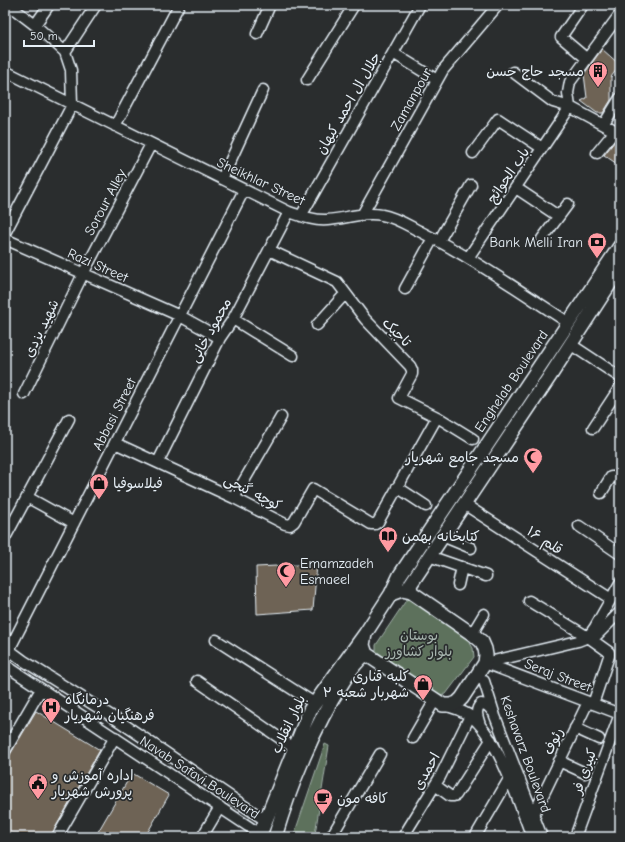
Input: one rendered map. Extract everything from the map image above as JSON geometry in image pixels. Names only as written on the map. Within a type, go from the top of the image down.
[{"type":"main road","name":"Enghelab Boulevard","points":[[365,634],[391,594],[400,575],[620,246]]},
{"type":"main road","name":"Enghelab Boulevard","points":[[411,592],[410,585],[619,270]]},
{"type":"main road","points":[[501,424],[513,431]]},
{"type":"main road","points":[[365,634],[363,646],[366,654],[439,702],[452,705],[457,703],[483,672],[486,655],[482,642],[411,592],[402,590],[391,594]]},
{"type":"main road","name":"بلوار انقلاب","points":[[259,835],[314,703],[365,634]]},
{"type":"main road","name":"بلوار انقلاب","points":[[278,835],[298,773],[320,720],[349,672],[360,658],[366,654]]},
{"type":"street","points":[[5,232],[72,104],[71,70],[65,52],[35,25],[9,5]]},
{"type":"street","points":[[35,25],[49,5]]},
{"type":"street","points":[[65,52],[96,5]]},
{"type":"street","points":[[115,126],[178,5]]},
{"type":"street","points":[[257,34],[270,5]]},
{"type":"street","points":[[307,80],[354,5]]},
{"type":"street","name":"جلال ال احمد کیهان","points":[[301,216],[420,5]]},
{"type":"street","name":"Zamanpour","points":[[362,215],[443,70],[498,5]]},
{"type":"street","points":[[583,5],[561,37],[588,59]]},
{"type":"street","points":[[570,107],[568,93],[570,82],[620,14]]},
{"type":"street","points":[[393,53],[437,80]]},
{"type":"street","name":"Sheikhlar Street","points":[[5,72],[289,212],[314,220],[326,220],[362,215],[382,215],[399,221],[436,239],[468,258],[569,323]]},
{"type":"street","points":[[513,72],[553,102],[570,107],[617,132],[597,152]]},
{"type":"street","points":[[222,179],[263,90]]},
{"type":"street","points":[[604,124],[620,98]]},
{"type":"street","name":"باب الحوائج","points":[[468,258],[570,107]]},
{"type":"street","points":[[473,153],[498,119],[542,148]]},
{"type":"street","name":"Sorour Alley","points":[[83,274],[151,144]]},
{"type":"street","points":[[405,289],[471,185]]},
{"type":"street","points":[[516,188],[558,216]]},
{"type":"street","name":"Abbasi Street","points":[[7,649],[74,523],[244,190]]},
{"type":"street","points":[[542,239],[568,204]]},
{"type":"street","name":"محمود خانی","points":[[158,462],[220,338],[233,319],[289,212]]},
{"type":"street","name":"Razi Street","points":[[5,240],[180,316],[220,338]]},
{"type":"street","name":"تاجیک","points":[[269,250],[336,282],[364,319],[410,366],[412,374],[399,398],[437,417],[473,439]]},
{"type":"street","name":"شهید یزدی","points":[[24,394],[83,274]]},
{"type":"street","points":[[317,325],[345,294]]},
{"type":"street","points":[[233,319],[294,356]]},
{"type":"street","points":[[570,344],[620,377]]},
{"type":"street","points":[[593,428],[620,387]]},
{"type":"street","points":[[234,498],[281,417]]},
{"type":"street","name":"کوچه گنجی","points":[[115,443],[234,498],[285,524],[294,522],[313,488],[371,524],[374,524],[378,522],[437,417]]},
{"type":"street","points":[[5,538],[69,419]]},
{"type":"street","points":[[600,493],[611,477],[616,477],[620,480]]},
{"type":"street","points":[[397,487],[426,506]]},
{"type":"street","points":[[27,497],[74,523]]},
{"type":"street","name":"قلم ۱۶","points":[[464,504],[611,599]]},
{"type":"street","points":[[579,526],[620,554]]},
{"type":"street","points":[[442,536],[471,548]]},
{"type":"street","points":[[429,556],[486,576]]},
{"type":"street","points":[[458,585],[462,567]]},
{"type":"street","points":[[588,637],[620,583]]},
{"type":"street","name":"رئوف","points":[[529,601],[606,648],[610,656],[590,703],[575,728],[534,814]]},
{"type":"street","points":[[483,672],[597,635],[620,612]]},
{"type":"street","points":[[472,634],[484,614]]},
{"type":"street","points":[[216,640],[314,703]]},
{"type":"street","name":"Navab Safavi Boulevard","points":[[7,649],[104,711],[265,820]]},
{"type":"street","name":"Navab Safavi Boulevard","points":[[5,665],[202,796],[220,806],[259,835]]},
{"type":"street","name":"Seraj Street","points":[[483,672],[590,703],[620,714]]},
{"type":"street","name":"Keshavarz Boulevard","points":[[483,672],[495,716],[542,837]]},
{"type":"street","points":[[197,681],[294,748]]},
{"type":"street","points":[[5,752],[41,689]]},
{"type":"street","points":[[413,738],[439,702]]},
{"type":"street","name":"Keshavarz Boulevard","points":[[439,702],[470,716],[480,725],[491,740],[499,755],[532,837]]},
{"type":"street","points":[[480,725],[477,711],[481,704],[488,706],[495,716]]},
{"type":"street","name":"کبیری فر","points":[[575,837],[620,714]]},
{"type":"street","name":"احمدی","points":[[403,837],[435,785],[470,716]]},
{"type":"street","points":[[575,728],[599,739]]},
{"type":"street","points":[[57,837],[115,737]]},
{"type":"street","points":[[435,785],[450,796],[456,795],[491,740]]},
{"type":"street","points":[[332,837],[380,754]]},
{"type":"street","points":[[559,761],[585,773]]},
{"type":"street","points":[[475,837],[509,779]]},
{"type":"street","points":[[202,796],[209,789],[211,783]]},
{"type":"street","points":[[202,837],[220,806]]},
{"type":"green space","name":"بوستان بلوار کشاورز","points":[[409,596],[468,640],[473,648],[474,657],[446,694],[437,695],[376,651],[376,645]]},
{"type":"green space","points":[[325,744],[329,746],[315,834],[295,832]]},
{"type":"building","name":"مسجد حاج حسن","points":[[602,49],[620,65],[611,77],[611,100],[603,113],[597,113],[581,101],[587,98],[584,74]]},
{"type":"building","points":[[615,141],[618,143],[620,148],[620,166],[604,155]]},
{"type":"building","name":"Emamzadeh Esmaeel","points":[[317,564],[313,610],[257,614],[256,567]]},
{"type":"building","name":"اداره آموزش و پرورش شهریار","points":[[36,711],[100,750],[50,837],[5,837],[5,763]]},
{"type":"building","points":[[132,773],[169,795],[145,837],[95,837]]},
{"type":"place","name":"مسجد حاج حسن","points":[[598,88]]},
{"type":"place","name":"Bank Melli Iran","points":[[597,259]]},
{"type":"place","name":"مسجد جامع شهریار","points":[[533,474]]},
{"type":"place","name":"فیلاسوفیا","points":[[99,500]]},
{"type":"place","name":"کتابخانه بهمن","points":[[388,553]]},
{"type":"place","name":"Emamzadeh Esmaeel","points":[[286,588]]},
{"type":"place","name":"کلبه قناری شهربار شعبه ۲","points":[[423,701]]},
{"type":"place","name":"درمانگاه فرهنگیان شهریار","points":[[51,724]]},
{"type":"place","name":"اداره آموزش و پرورش شهریار","points":[[38,800]]},
{"type":"place","name":"کافه مون","points":[[323,815]]}]
